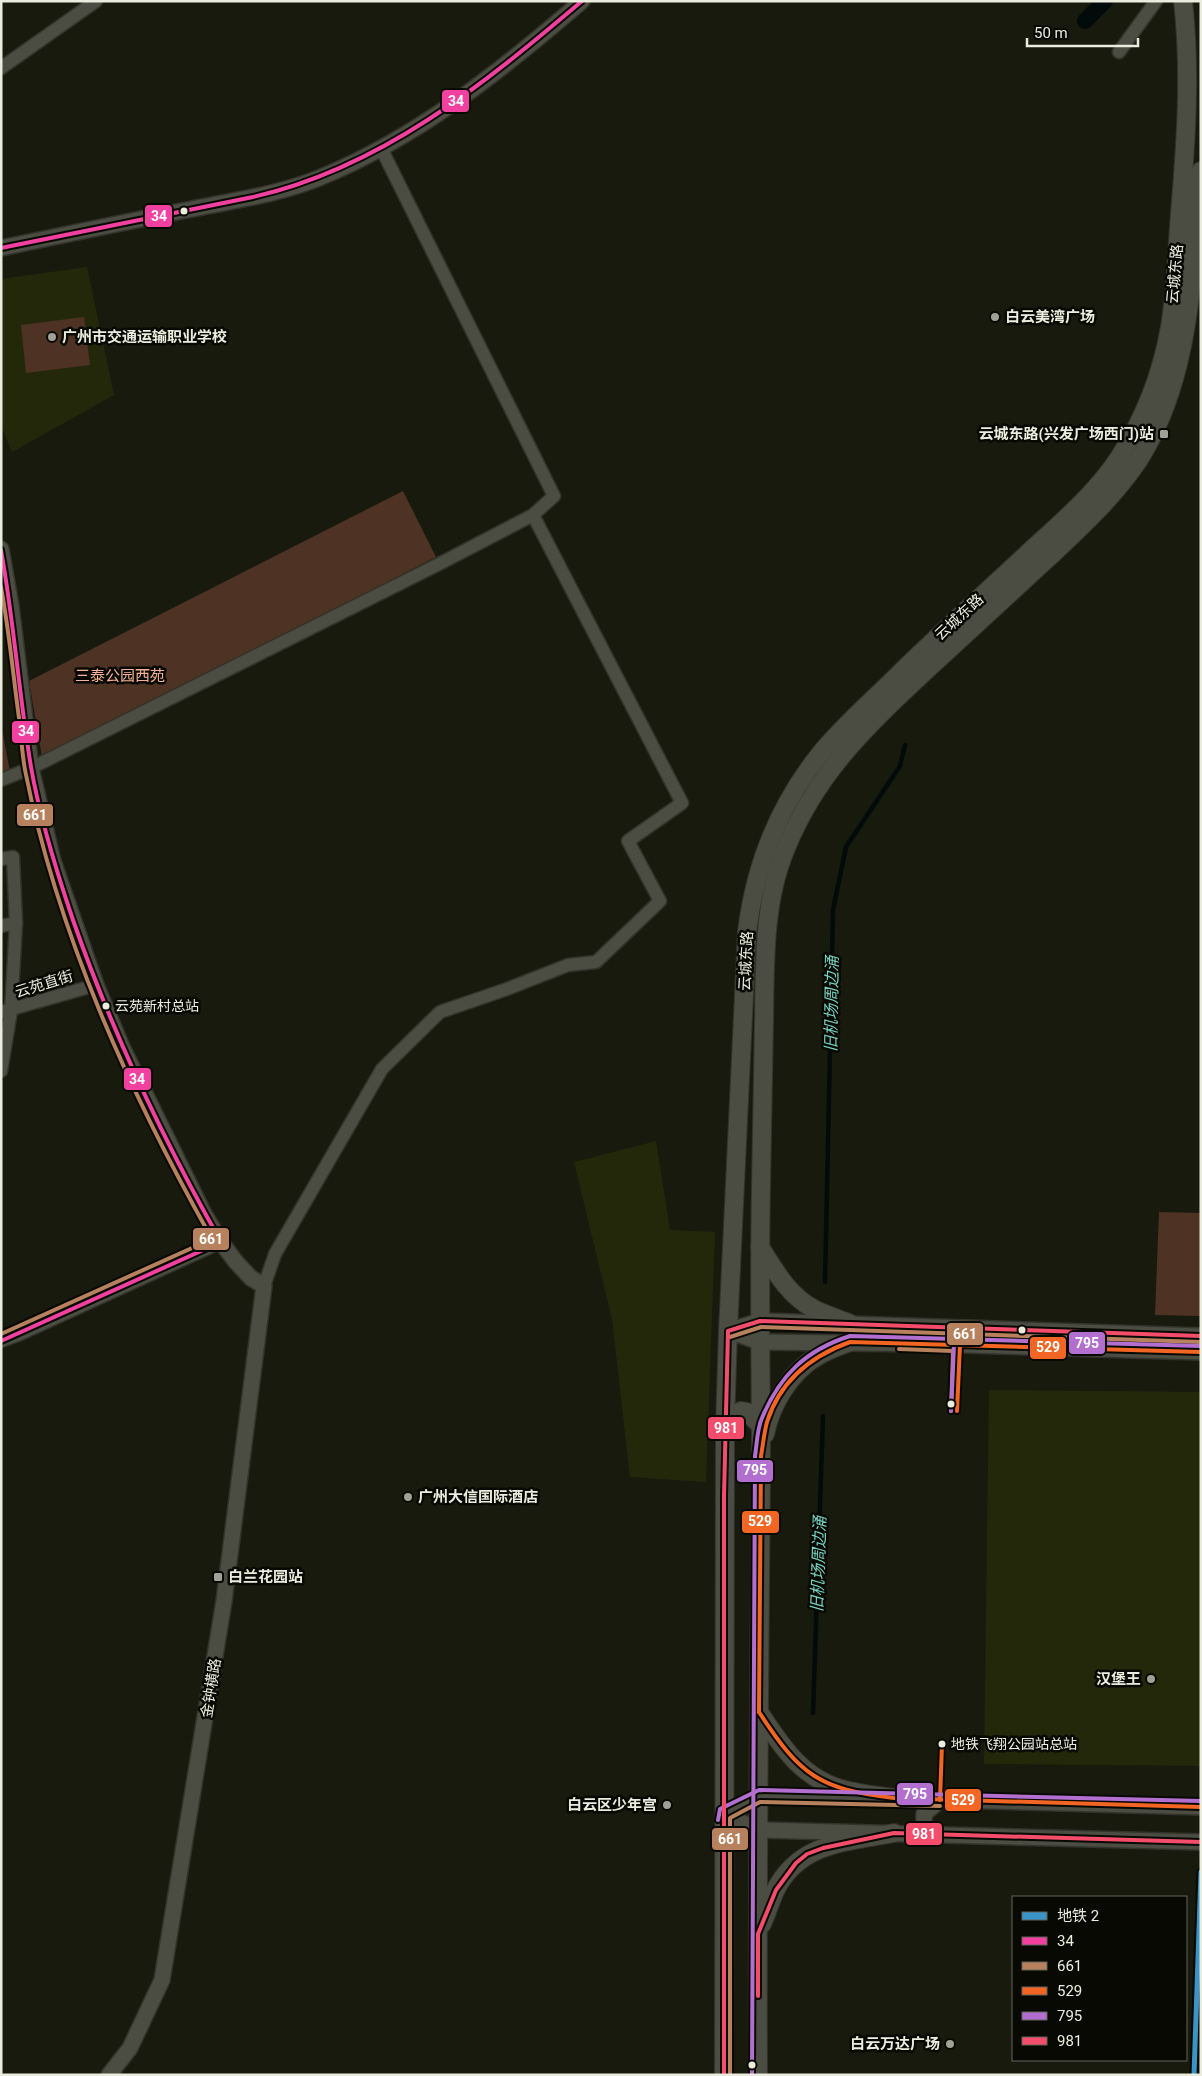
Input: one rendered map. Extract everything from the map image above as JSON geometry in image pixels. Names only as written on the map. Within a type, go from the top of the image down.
[{"type":"main road","name":"云城东路","points":[[724,2075],[725,1426],[747,932],[751,900],[758,870],[768,842],[794,792],[820,754],[907,666],[1056,528],[1096,487],[1118,459],[1136,428],[1161,364],[1170,327],[1175,284],[1188,128],[1187,56],[1183,1]]},
{"type":"main road","name":"云城东路","points":[[758,2075],[761,1456],[760,1248],[765,981],[768,918],[774,888],[783,853],[799,819],[839,756],[907,688],[1074,532],[1112,493],[1138,460],[1163,407],[1175,376],[1182,346],[1190,289],[1197,194],[1201,171]]},
{"type":"main road","points":[[760,1248],[786,1286],[799,1299],[814,1309],[851,1324]]},
{"type":"main road","points":[[761,1456],[767,1421],[794,1376],[817,1356],[850,1342]]},
{"type":"main road","points":[[725,1426],[731,1417],[741,1411],[747,1412],[760,1424]]},
{"type":"main road","points":[[759,1712],[781,1746],[795,1763],[812,1775],[844,1790],[894,1798]]},
{"type":"main road","points":[[758,1934],[776,1890],[790,1870],[806,1854],[846,1842],[894,1833]]},
{"type":"street","points":[[1,248],[249,198],[317,179],[382,148],[431,118],[470,90],[582,1]]},
{"type":"street","points":[[1119,52],[1156,1]]},
{"type":"street","points":[[1,68],[91,3]]},
{"type":"street","points":[[1,780],[31,768],[430,569],[533,515],[554,496],[382,148]]},
{"type":"street","points":[[1,549],[11,606],[31,768],[53,861],[96,985],[122,1047],[186,1180],[221,1242],[245,1273],[264,1286],[275,1254],[382,1070],[440,1012],[507,989],[568,965],[596,962],[660,901],[628,841],[682,803],[533,515]]},
{"type":"street","points":[[1,1071],[16,923],[7,858]]},
{"type":"street","points":[[1,926],[16,923]]},
{"type":"street","name":"云苑直街","points":[[6,1012],[96,985]]},
{"type":"street","points":[[1,1341],[221,1242]]},
{"type":"street","name":"金钟横路","points":[[109,2075],[130,2048],[162,1980],[224,1601],[264,1286]]},
{"type":"street","points":[[728,1331],[760,1321],[1201,1336]]},
{"type":"street","points":[[728,1331],[760,1342],[850,1342],[1201,1352]]},
{"type":"street","points":[[724,1814],[759,1796],[1201,1807]]},
{"type":"street","points":[[937,1835],[924,1825],[924,1814],[940,1800]]},
{"type":"street","points":[[724,1814],[759,1830],[1201,1842]]},
{"type":"shaded area","name":"广州市交通运输职业学校","points":[[87,267],[114,395],[12,452],[1,426],[1,279]]},
{"type":"shaded area","points":[[656,1141],[670,1230],[715,1232],[706,1482],[630,1477],[612,1319],[574,1162]]},
{"type":"shaded area","points":[[989,1390],[1201,1392],[1201,1766],[984,1764]]},
{"type":"green space","points":[[84,317],[90,365],[26,373],[21,325]]},
{"type":"green space","name":"三泰公园西苑","points":[[403,491],[436,557],[42,757],[29,681]]},
{"type":"green space","points":[[1,724],[10,772],[1,776]]},
{"type":"green space","points":[[1159,1212],[1201,1213],[1201,1316],[1155,1315]]},
{"type":"waterway","points":[[1085,21],[1105,1]]},
{"type":"waterway","name":"旧机场周边涌","points":[[825,1282],[833,910],[846,847],[900,766],[905,745]]},
{"type":"waterway","name":"旧机场周边涌","points":[[813,1713],[823,1416]]},
{"type":"metro line","name":"2","points":[[1194,2075],[1201,1872]]},
{"type":"transit line","name":"34","points":[[1,248],[253,197],[300,184],[345,166],[388,144],[469,92],[582,1]]},
{"type":"transit line","name":"34","points":[[1,550],[31,767],[44,825],[73,920],[104,1003],[140,1084],[179,1164],[221,1242]]},
{"type":"transit line","name":"661","points":[[1,587],[9,636],[25,770],[39,832],[57,893],[77,953],[125,1070],[212,1239],[1,1334]]},
{"type":"transit line","name":"34","points":[[1,1341],[221,1242]]},
{"type":"transit line","name":"981","points":[[724,2075],[724,1496],[728,1331],[760,1321],[1201,1336]]},
{"type":"transit line","name":"661","points":[[730,1337],[761,1327],[1201,1342]]},
{"type":"transit line","name":"795","points":[[752,2075],[755,1456],[760,1422],[777,1389],[796,1366],[808,1357],[820,1349],[850,1336],[1201,1346]]},
{"type":"transit line","name":"529","points":[[759,1712],[761,1456],[766,1426],[773,1407],[789,1382],[810,1363],[822,1355],[850,1342],[1201,1352]]},
{"type":"transit line","name":"795","points":[[951,1411],[954,1345]]},
{"type":"transit line","name":"529","points":[[957,1411],[960,1345]]},
{"type":"transit line","name":"661","points":[[899,1349],[953,1351],[951,1411]]},
{"type":"transit line","name":"529","points":[[759,1712],[773,1733],[800,1765],[813,1775],[847,1790],[894,1798],[1201,1807]]},
{"type":"transit line","name":"529","points":[[940,1800],[942,1744]]},
{"type":"transit line","name":"795","points":[[718,1820],[720,1809],[759,1790],[1201,1801]]},
{"type":"transit line","name":"661","points":[[730,2075],[730,1818],[760,1802],[940,1806]]},
{"type":"transit line","name":"981","points":[[758,1996],[758,1934],[776,1890],[796,1863],[807,1854],[823,1848],[894,1833],[1201,1842]]},
{"type":"place","name":"白云美湾广场","points":[[995,317]]},
{"type":"place","name":"广州市交通运输职业学校","points":[[52,337]]},
{"type":"place","name":"云城东路(兴发广场西门)站","points":[[1164,434]]},
{"type":"place","name":"云苑新村总站","points":[[106,1006]]},
{"type":"place","name":"广州大信国际酒店","points":[[408,1497]]},
{"type":"place","name":"白兰花园站","points":[[218,1577]]},
{"type":"place","name":"汉堡王","points":[[1151,1679]]},
{"type":"place","name":"地铁飞翔公园站总站","points":[[942,1744]]},
{"type":"place","name":"白云区少年宫","points":[[667,1805]]},
{"type":"place","name":"白云万达广场","points":[[950,2044]]}]
